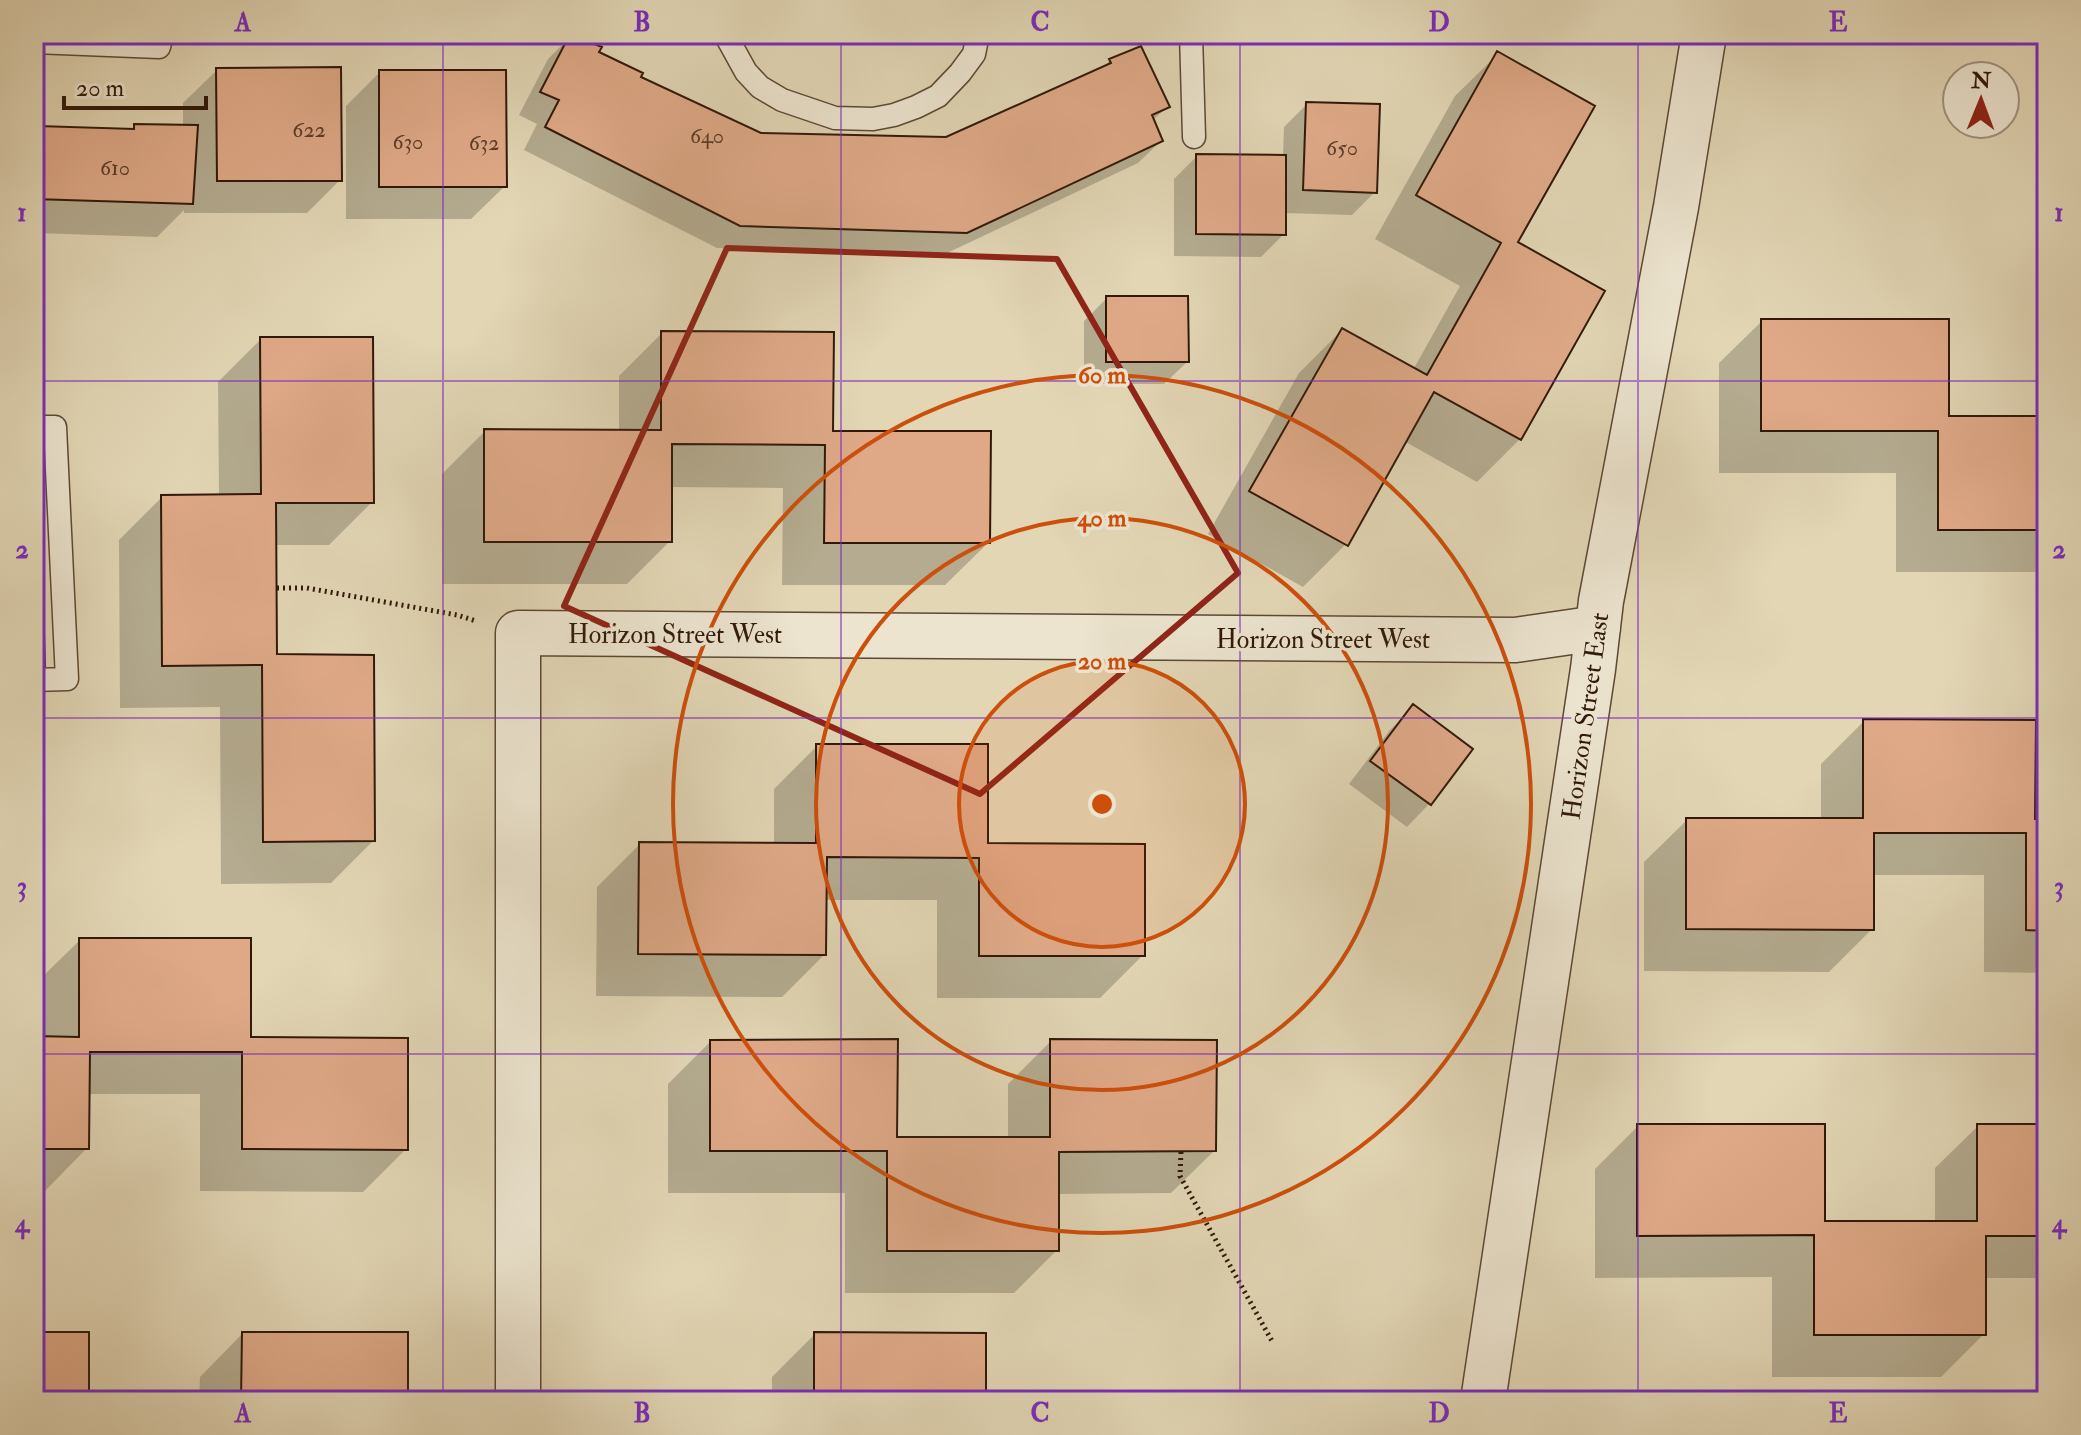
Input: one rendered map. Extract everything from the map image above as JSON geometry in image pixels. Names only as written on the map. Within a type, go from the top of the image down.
[{"type":"street","name":"Horizon Street East","points":[[1483,1401],[1601,601],[1676,207],[1704,34]]},
{"type":"street","name":"Horizon Street West","points":[[518,1401],[518,633],[1515,640],[1598,628]]},
{"type":"lane","points":[[34,42],[159,47],[162,34]]},
{"type":"lane","points":[[725,34],[746,72],[760,87],[782,100],[835,118],[873,119],[894,115],[938,96],[974,54],[978,34]]},
{"type":"lane","points":[[1191,34],[1194,137]]},
{"type":"lane","points":[[34,427],[55,427],[67,679],[34,680]]},
{"type":"path","points":[[277,588],[307,588],[457,615]]},
{"type":"path","points":[[1181,1152],[1180,1176],[1272,1341]]},
{"type":"highlighted area","points":[[727,248],[1057,259],[1238,573],[980,794],[564,606]]},
{"type":"building","points":[[570,34],[602,47],[599,52],[643,73],[641,77],[761,133],[946,137],[1111,63],[1109,59],[1141,46],[1170,107],[1152,115],[1163,141],[967,233],[740,226],[545,127],[559,100],[540,92]]},
{"type":"building","points":[[1497,51],[1595,106],[1518,242],[1605,291],[1521,440],[1434,392],[1348,546],[1249,491],[1342,328],[1427,375],[1501,243],[1416,195]]},
{"type":"building","points":[[341,67],[342,181],[217,181],[216,68]]},
{"type":"building","points":[[379,70],[506,70],[507,187],[379,187]]},
{"type":"building","points":[[1306,102],[1380,104],[1377,193],[1303,190]]},
{"type":"building","points":[[134,124],[198,125],[193,204],[34,199],[34,136],[38,136],[38,126],[134,129]]},
{"type":"building","points":[[1196,154],[1286,155],[1286,235],[1196,234]]},
{"type":"building","points":[[1106,296],[1188,296],[1189,362],[1106,362]]},
{"type":"building","points":[[1761,319],[1949,319],[1949,416],[2047,416],[2047,530],[1938,530],[1938,431],[1761,431]]},
{"type":"building","points":[[661,331],[834,332],[833,431],[991,431],[990,543],[824,543],[825,445],[672,444],[672,542],[484,542],[484,429],[661,430]]},
{"type":"building","points":[[260,337],[373,337],[374,503],[276,503],[277,654],[374,655],[375,841],[263,842],[262,665],[162,666],[161,495],[261,494]]},
{"type":"building","points":[[34,431],[38,431],[45,666],[34,667]]},
{"type":"building","points":[[1413,704],[1473,749],[1431,805],[1370,761]]},
{"type":"building","points":[[1863,719],[2036,720],[2035,819],[2047,819],[2047,931],[2026,930],[2026,833],[1874,833],[1874,930],[1686,929],[1686,818],[1863,818]]},
{"type":"building","points":[[816,744],[988,744],[988,843],[1145,844],[1145,956],[979,956],[979,858],[827,857],[826,955],[638,954],[639,842],[816,843]]},
{"type":"building","points":[[79,938],[251,938],[251,1037],[408,1038],[408,1150],[242,1149],[242,1052],[90,1052],[89,1149],[34,1149],[34,1036],[79,1037]]},
{"type":"building","points":[[898,1039],[897,1137],[1050,1137],[1050,1039],[1217,1040],[1216,1151],[1059,1152],[1059,1251],[887,1251],[887,1151],[710,1151],[710,1040]]},
{"type":"building","points":[[1637,1124],[1825,1124],[1825,1221],[1977,1221],[1977,1124],[2047,1124],[2047,1236],[1986,1236],[1986,1335],[1814,1335],[1814,1235],[1637,1236]]},
{"type":"building","points":[[34,1332],[89,1332],[89,1401],[34,1401]]},
{"type":"building","points":[[242,1332],[408,1332],[408,1401],[241,1401]]},
{"type":"building","points":[[814,1332],[986,1333],[986,1401],[814,1401]]}]
